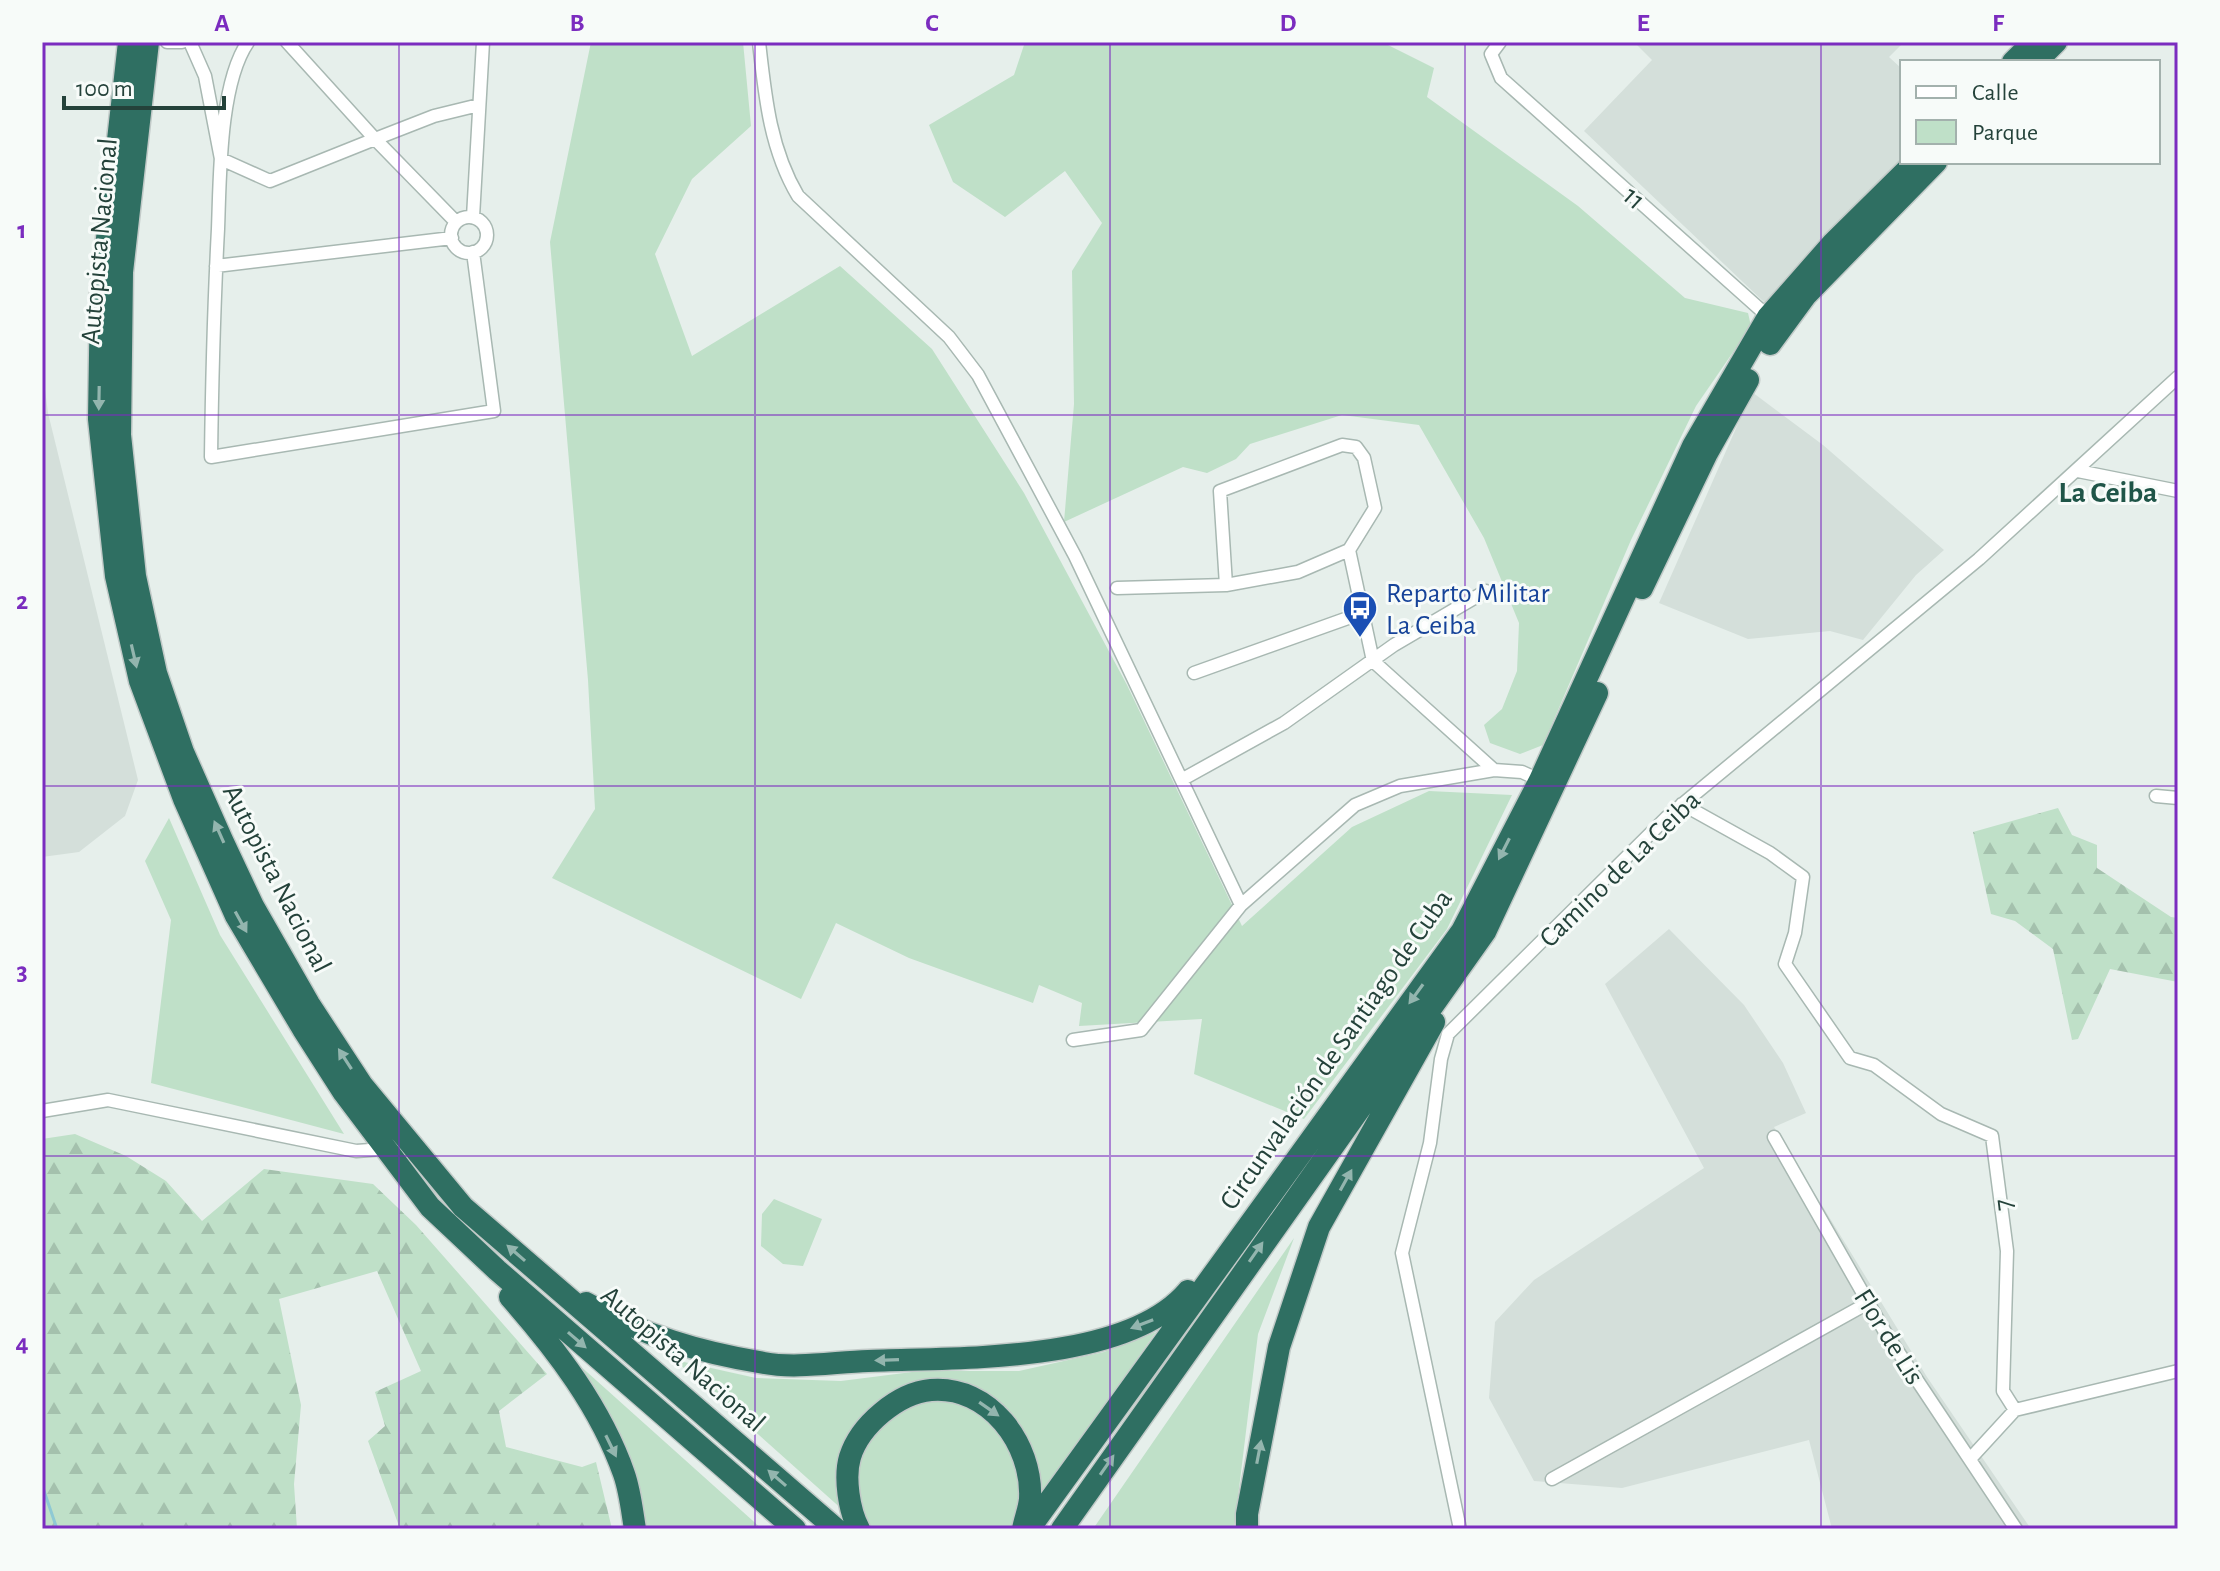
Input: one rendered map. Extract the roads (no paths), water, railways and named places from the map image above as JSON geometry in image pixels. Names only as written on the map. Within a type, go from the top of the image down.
[{"type":"highway","name":"Autopista Nacional","points":[[129,42],[101,292],[99,419],[116,576],[140,681],[184,799],[236,916],[303,1029],[385,1149],[430,1207],[497,1270],[795,1529]]},
{"type":"highway","name":"Autopista Nacional","points":[[148,42],[122,272],[120,435],[135,576],[156,673],[183,752],[222,840],[253,906],[309,1004],[362,1085],[463,1207],[836,1529]]},
{"type":"highway","points":[[2015,60],[2033,42]]},
{"type":"highway","points":[[2038,60],[2056,42]]},
{"type":"highway","points":[[1774,322],[1833,243],[1913,164]]},
{"type":"highway","points":[[1774,322],[1934,164]]},
{"type":"highway","name":"Circunvalación de Santiago de Cuba","points":[[1062,1529],[1485,932],[1693,446],[1774,322]]},
{"type":"highway","name":"Circunvalación de Santiago de Cuba","points":[[1026,1529],[1462,931],[1548,783]]},
{"type":"highway","points":[[1247,1529],[1247,1514],[1279,1347],[1319,1227],[1485,932]]},
{"type":"highway","points":[[551,1283],[665,1342],[768,1364],[1005,1356],[1088,1344],[1154,1320],[1178,1303],[1274,1190]]},
{"type":"highway","points":[[430,1207],[548,1340],[587,1397],[624,1475],[635,1529]]},
{"type":"highway","points":[[859,1529],[849,1489],[850,1458],[862,1436],[885,1410],[910,1395],[932,1390],[959,1392],[982,1403],[1001,1417],[1015,1437],[1028,1477],[1030,1499],[1026,1529]]},
{"type":"street","points":[[167,42],[182,42]]},
{"type":"street","points":[[190,42],[205,76],[221,159]]},
{"type":"street","points":[[248,42],[227,108],[221,159],[212,320],[211,457],[494,411],[473,252]]},
{"type":"street","points":[[287,42],[456,222]]},
{"type":"street","points":[[473,217],[483,42]]},
{"type":"street","points":[[759,42],[770,123],[784,172],[798,196],[949,337],[978,375],[1075,556],[1241,905]]},
{"type":"street","name":"11","points":[[1500,42],[1491,54],[1501,78],[1774,322]]},
{"type":"street","points":[[221,159],[270,181],[434,116],[479,105]]},
{"type":"street","points":[[452,238],[462,251],[473,252],[483,246],[487,234],[483,223],[473,217],[456,222]]},
{"type":"street","points":[[452,238],[456,222]]},
{"type":"street","points":[[216,266],[452,238]]},
{"type":"street","name":"Camino de La Ceiba","points":[[1460,1529],[1402,1253],[1430,1143],[1441,1059],[1448,1034],[1682,804],[1979,559],[2178,377]]},
{"type":"street","points":[[1117,588],[1226,585],[1298,572],[1349,550],[1375,508],[1364,458],[1356,447],[1342,445],[1220,491],[1226,585]]},
{"type":"street","points":[[2078,471],[2178,491]]},
{"type":"street","points":[[1349,550],[1373,661],[1494,770]]},
{"type":"street","points":[[1183,779],[1284,723],[1373,661],[1486,591]]},
{"type":"street","points":[[1194,673],[1362,613]]},
{"type":"street","points":[[1073,1040],[1141,1030],[1241,905],[1355,805],[1400,786],[1494,770],[1522,772],[1548,783]]},
{"type":"street","points":[[2156,796],[2178,798]]},
{"type":"street","name":"7","points":[[1682,804],[1770,853],[1803,877],[1805,883],[1786,969],[1850,1058],[1874,1065],[1941,1114],[1992,1136],[2007,1251],[2003,1391],[2015,1410]]},
{"type":"street","points":[[1433,1024],[1441,1059]]},
{"type":"street","points":[[42,1111],[108,1100],[356,1151],[385,1149]]},
{"type":"street","name":"Flor de Lis","points":[[1774,1137],[1868,1303],[2016,1529]]},
{"type":"street","points":[[1552,1479],[1868,1303]]},
{"type":"street","points":[[1970,1459],[2015,1410],[2178,1371]]},
{"type":"waterway","points":[[42,1485],[57,1529]]},
{"type":"place","name":"Reparto Militar La Ceiba","points":[[1360,639]]},
{"type":"district","name":"La Ceiba","points":[[2108,492]]}]
